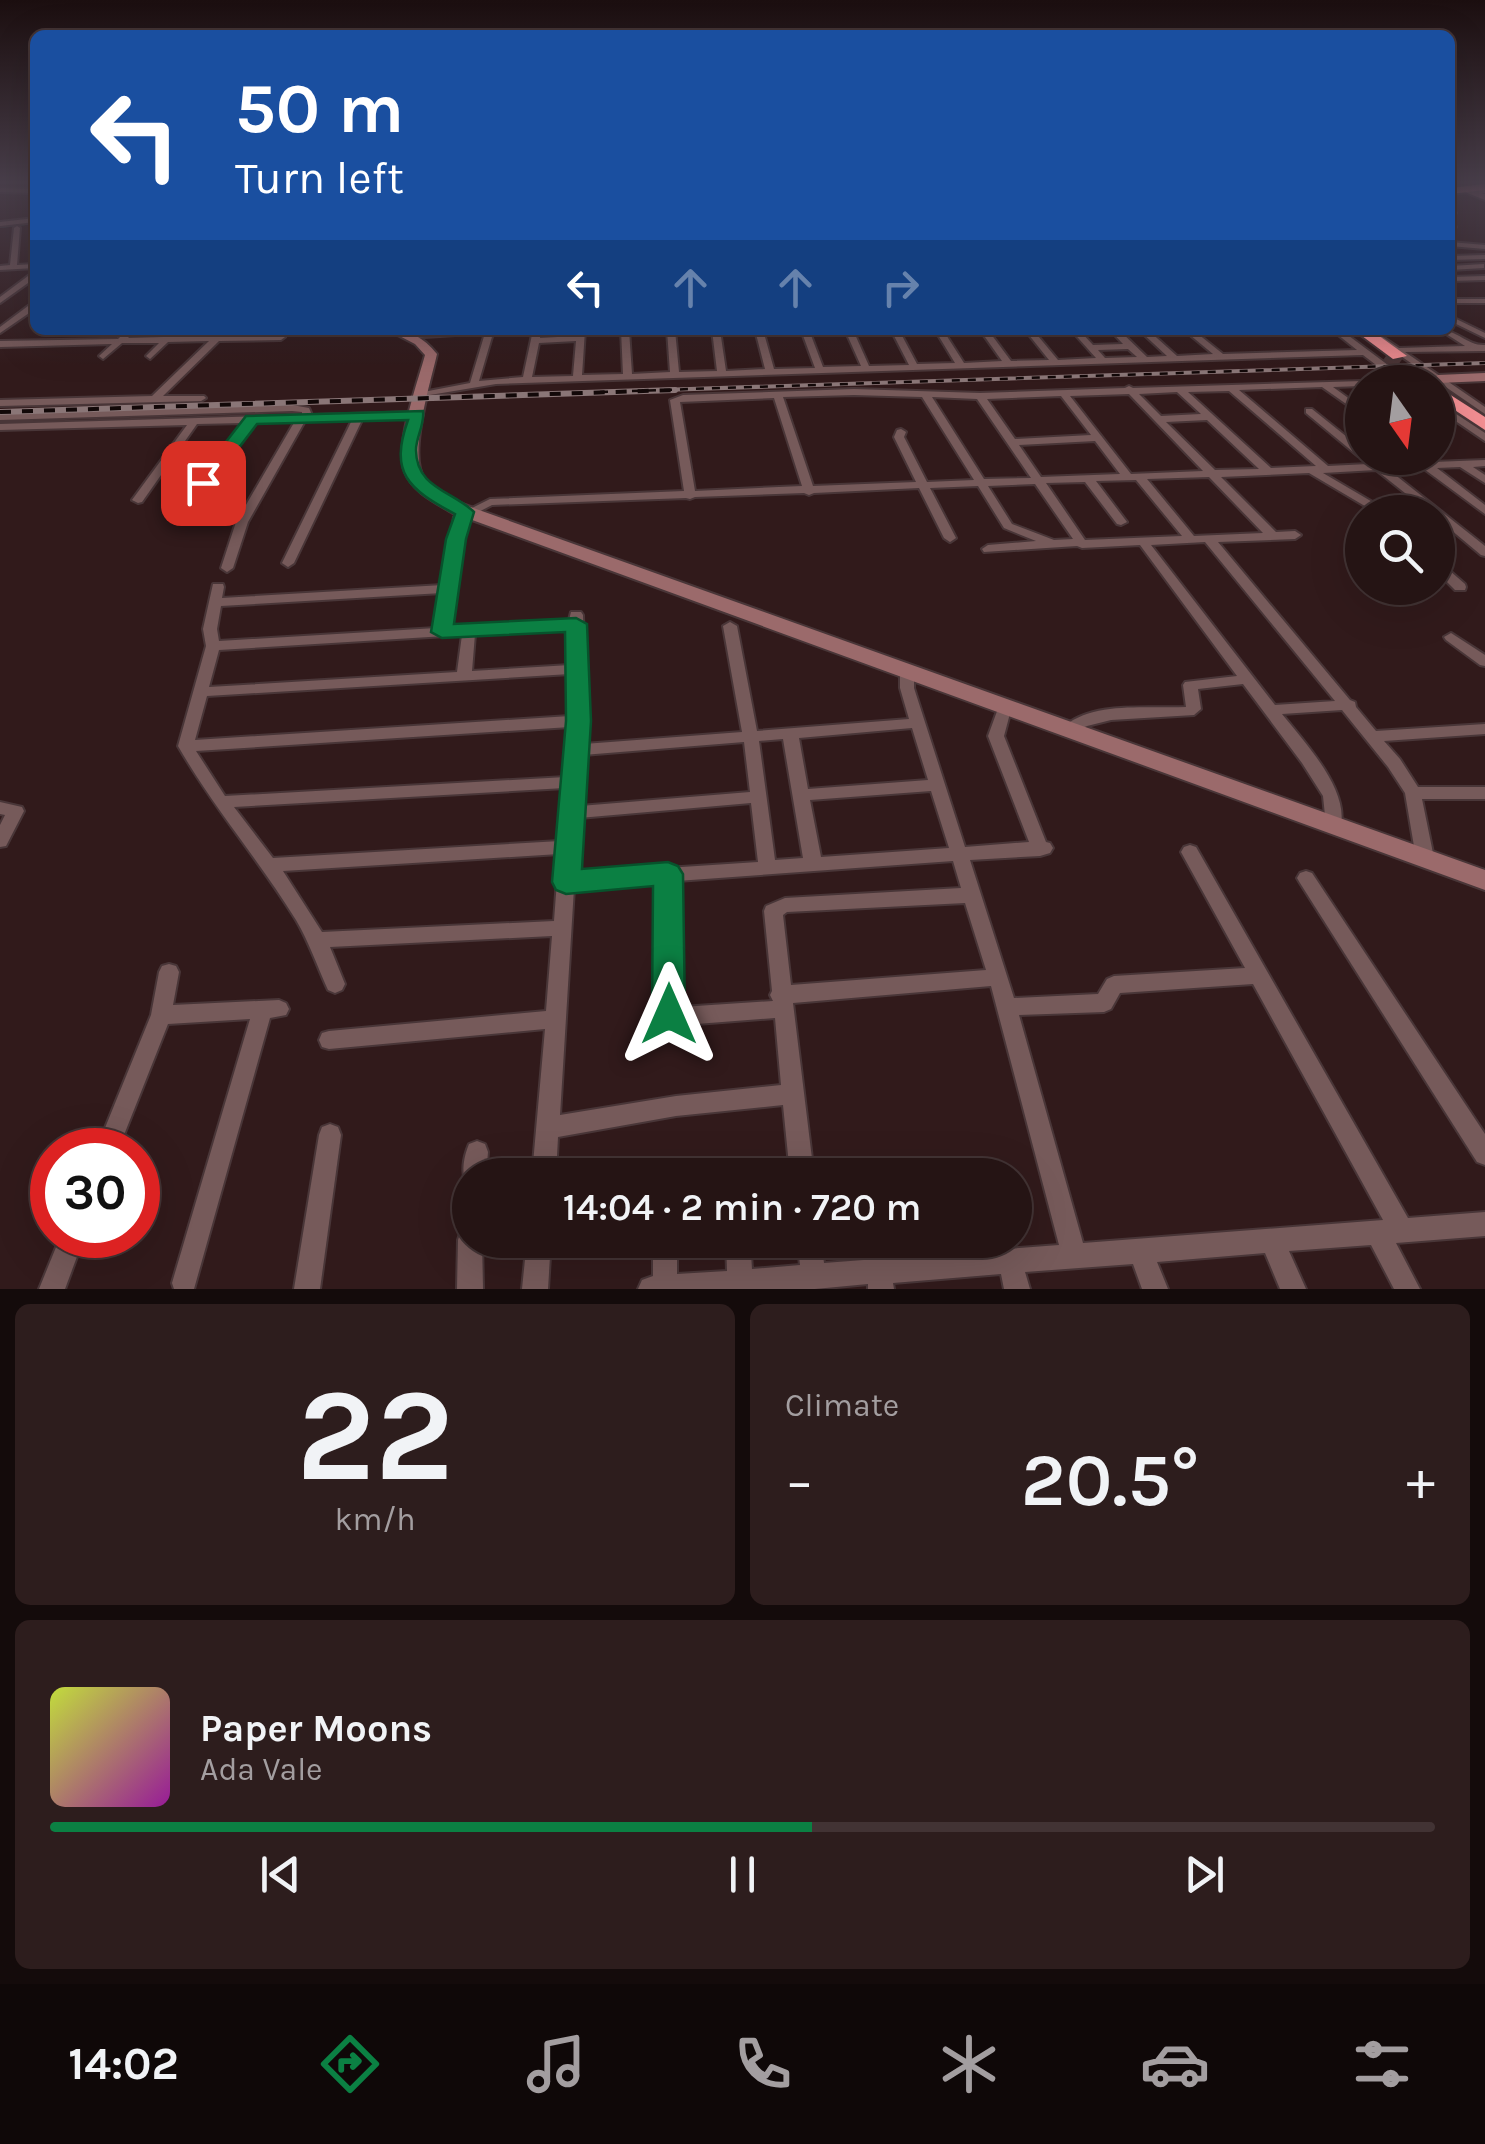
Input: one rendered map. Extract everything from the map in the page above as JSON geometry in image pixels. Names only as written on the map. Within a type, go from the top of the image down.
[{"type":"highway","points":[[1355,335],[1390,359]]},
{"type":"highway","points":[[1368,335],[1390,359]]},
{"type":"highway","points":[[1455,396],[1485,414]]},
{"type":"highway","points":[[1455,402],[1485,425]]},
{"type":"main road","points":[[403,335],[431,354],[407,446],[409,468],[429,493],[465,512],[1485,880]]},
{"type":"main road","points":[[1455,378],[1485,377]]},
{"type":"street","points":[[11,244],[4,271],[30,270]]},
{"type":"street","points":[[1455,248],[1485,255]]},
{"type":"street","points":[[1455,258],[1485,255]]},
{"type":"street","points":[[1455,267],[1485,255]]},
{"type":"street","points":[[1455,272],[1471,280]]},
{"type":"street","points":[[0,301],[30,274]]},
{"type":"street","points":[[1455,279],[1485,278]]},
{"type":"street","points":[[1455,293],[1471,301]]},
{"type":"street","points":[[1455,302],[1485,300]]},
{"type":"street","points":[[0,331],[30,309]]},
{"type":"street","points":[[1455,320],[1485,336]]},
{"type":"street","points":[[73,342],[81,335]]},
{"type":"street","points":[[104,356],[126,335]]},
{"type":"street","points":[[150,356],[171,335]]},
{"type":"street","points":[[0,344],[208,335]]},
{"type":"street","points":[[156,399],[220,335]]},
{"type":"street","points":[[251,335],[281,336]]},
{"type":"street","points":[[474,383],[488,335]]},
{"type":"street","points":[[577,378],[581,335]]},
{"type":"street","points":[[625,335],[628,376]]},
{"type":"street","points":[[671,335],[675,375]]},
{"type":"street","points":[[717,335],[722,373]]},
{"type":"street","points":[[760,335],[770,371]]},
{"type":"street","points":[[807,335],[820,370]]},
{"type":"street","points":[[851,335],[866,368]]},
{"type":"street","points":[[898,335],[914,366]]},
{"type":"street","points":[[942,335],[960,364]]},
{"type":"street","points":[[988,335],[1008,363]]},
{"type":"street","points":[[1033,335],[1055,362]]},
{"type":"street","points":[[1079,335],[1102,360]]},
{"type":"street","points":[[1119,335],[1144,359]]},
{"type":"street","points":[[1149,335],[1174,358]]},
{"type":"street","points":[[1194,335],[1220,357]]},
{"type":"street","points":[[1342,335],[1364,352]]},
{"type":"street","points":[[1454,335],[1480,348]]},
{"type":"street","points":[[527,380],[536,336]]},
{"type":"street","points":[[1091,348],[1131,346]]},
{"type":"street","points":[[1390,359],[1480,348]]},
{"type":"street","points":[[0,427],[358,416],[420,405],[474,383],[527,380],[1364,352],[1400,365]]},
{"type":"street","points":[[1390,359],[1400,365]]},
{"type":"street","points":[[1390,359],[1400,365]]},
{"type":"street","points":[[690,496],[675,400],[854,392],[980,396],[1345,383]]},
{"type":"street","points":[[1323,384],[1345,400]]},
{"type":"street","points":[[1230,387],[1326,470]]},
{"type":"street","points":[[1178,388],[1269,472]]},
{"type":"street","points":[[1129,389],[1272,536]]},
{"type":"street","points":[[1062,393],[1097,438],[1191,540]]},
{"type":"street","points":[[778,395],[809,492]]},
{"type":"street","points":[[980,396],[1079,542]]},
{"type":"street","points":[[927,397],[1008,526],[1052,544]]},
{"type":"street","points":[[0,403],[202,398]]},
{"type":"street","points":[[0,417],[306,410],[305,418],[242,522],[226,568]]},
{"type":"street","points":[[1309,411],[1345,440]]},
{"type":"street","points":[[288,563],[358,416]]},
{"type":"street","points":[[1158,419],[1210,417]]},
{"type":"street","points":[[1455,417],[1485,438]]},
{"type":"street","points":[[203,483],[252,419]]},
{"type":"street","points":[[138,500],[194,422]]},
{"type":"street","points":[[901,432],[899,437],[950,538]]},
{"type":"street","points":[[1013,442],[1097,438]]},
{"type":"street","points":[[1455,464],[1485,463]]},
{"type":"street","points":[[1462,464],[1485,480]]},
{"type":"street","points":[[442,632],[460,516],[490,502],[1345,469]]},
{"type":"street","points":[[1312,471],[1353,495]]},
{"type":"street","points":[[1389,475],[1414,495]]},
{"type":"street","points":[[1442,475],[1485,511]]},
{"type":"street","points":[[1088,478],[1122,522]]},
{"type":"street","points":[[1455,528],[1485,552]]},
{"type":"street","points":[[988,549],[1295,535]]},
{"type":"street","points":[[1208,539],[1376,736],[1413,793],[1425,858]]},
{"type":"street","points":[[1144,542],[1326,786],[1334,825]]},
{"type":"street","points":[[1455,583],[1460,588]]},
{"type":"street","points":[[335,984],[321,940],[272,866],[204,782],[186,746],[213,646],[210,629],[218,594],[448,589]]},
{"type":"street","points":[[213,646],[576,620],[578,721],[545,1158]]},
{"type":"street","points":[[730,626],[750,734],[767,866]]},
{"type":"street","points":[[464,677],[469,630]]},
{"type":"street","points":[[1451,636],[1485,662]]},
{"type":"street","points":[[202,692],[577,669]]},
{"type":"street","points":[[906,670],[906,688],[1007,1007],[1074,1254]]},
{"type":"street","points":[[1070,730],[1082,721],[1127,713],[1189,712],[1194,709],[1190,685],[1246,680]]},
{"type":"street","points":[[1271,710],[1350,705]]},
{"type":"street","points":[[566,882],[1042,849],[996,736],[1005,706]]},
{"type":"street","points":[[186,746],[578,721]]},
{"type":"street","points":[[575,750],[918,723]]},
{"type":"street","points":[[1376,736],[1485,729]]},
{"type":"street","points":[[790,732],[813,863]]},
{"type":"street","points":[[223,802],[573,782]]},
{"type":"street","points":[[801,795],[937,785]]},
{"type":"street","points":[[1413,793],[1485,793]]},
{"type":"street","points":[[571,813],[757,797]]},
{"type":"street","points":[[0,808],[16,811],[0,841]]},
{"type":"street","points":[[272,866],[569,848]]},
{"type":"street","points":[[1190,852],[1390,1232],[1408,1289]]},
{"type":"street","points":[[668,874],[670,1015],[997,977]]},
{"type":"street","points":[[1306,878],[1485,1154]]},
{"type":"street","points":[[800,1158],[771,920],[776,908],[972,895]]},
{"type":"street","points":[[321,940],[562,928]]},
{"type":"street","points":[[116,1128],[161,1015],[169,972]]},
{"type":"street","points":[[1007,1007],[1104,1002],[1114,985],[1258,975]]},
{"type":"street","points":[[161,1015],[271,1009],[184,1283]]},
{"type":"street","points":[[329,1040],[555,1019]]},
{"type":"street","points":[[547,1128],[676,1106],[792,1094]]},
{"type":"street","points":[[307,1289],[330,1135]]},
{"type":"street","points":[[652,1289],[741,1286],[814,1277],[880,1280],[1074,1254],[1485,1224]]},
{"type":"street","points":[[1272,1242],[1293,1289]]},
{"type":"street","points":[[1141,1250],[1155,1289]]},
{"type":"street","points":[[52,1289],[64,1258]]},
{"type":"street","points":[[470,1258],[470,1289]]},
{"type":"street","points":[[535,1289],[538,1258]]},
{"type":"street","points":[[665,1258],[665,1288]]},
{"type":"street","points":[[739,1258],[741,1286]]},
{"type":"street","points":[[811,1258],[814,1277]]},
{"type":"street","points":[[1010,1262],[1017,1289]]},
{"type":"tunnel","points":[[1386,356],[1399,365]]},
{"type":"railway","points":[[600,392],[1485,363]]},
{"type":"railway","points":[[0,412],[675,390]]},
{"type":"route","points":[[203,483],[252,419],[418,414],[407,446],[409,468],[429,493],[465,512],[460,516],[442,632],[576,624],[578,721],[566,882],[668,874],[669,1014]]}]
